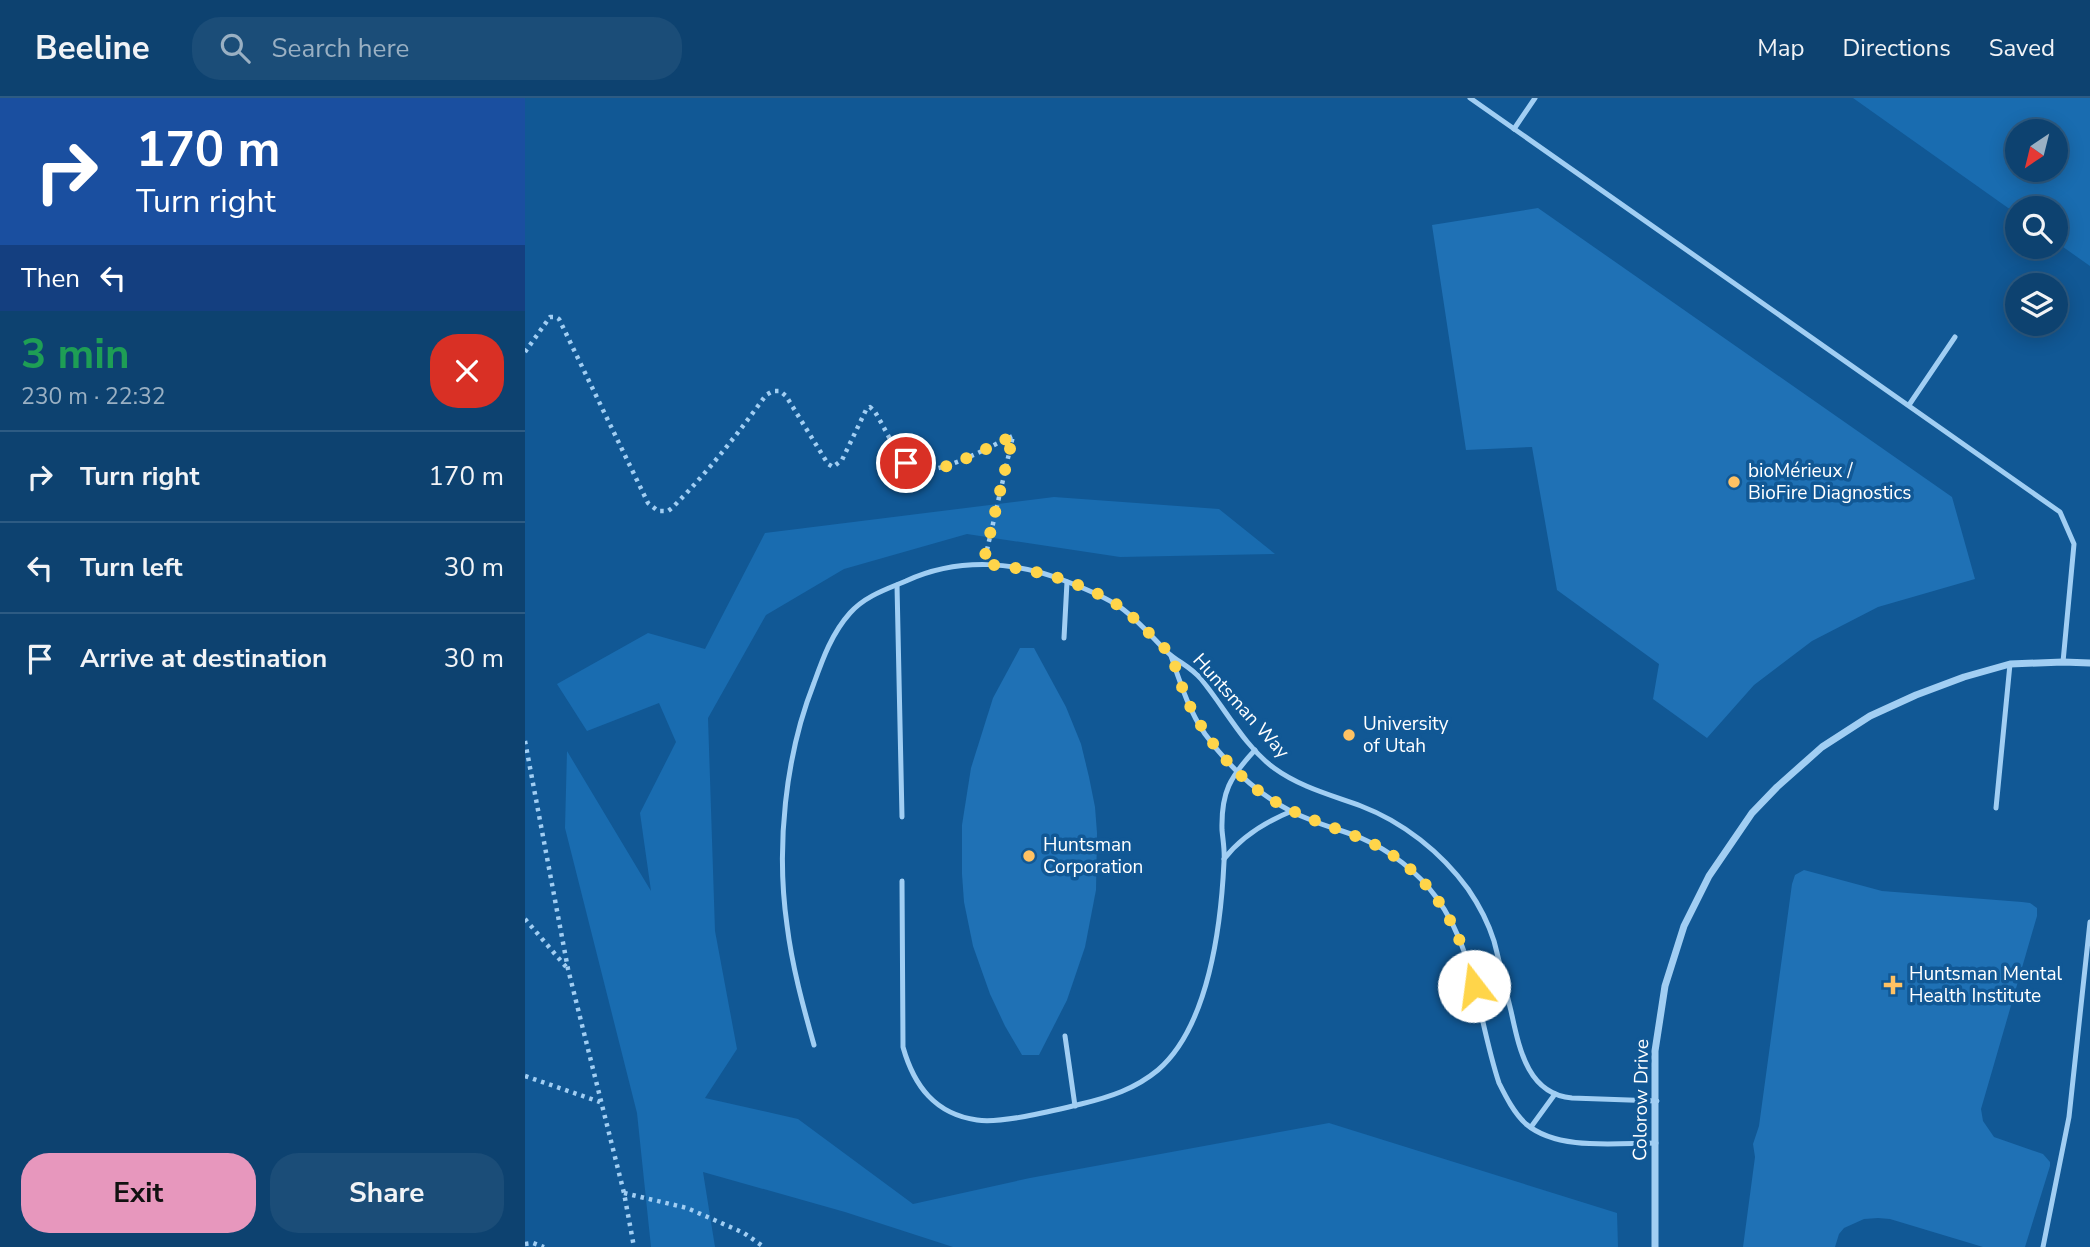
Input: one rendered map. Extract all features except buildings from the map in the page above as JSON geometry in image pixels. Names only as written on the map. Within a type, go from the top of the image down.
[{"type":"street","name":"Colorow Drive","points":[[1655,1247],[1655,1051],[1665,986],[1684,926],[1709,876],[1752,813],[1822,747],[1870,716],[1916,695],[2010,664],[2090,663]]},
{"type":"lane","points":[[1470,98],[2060,512],[2074,544],[2063,662]]},
{"type":"lane","points":[[1514,129],[1535,98]]},
{"type":"lane","points":[[1909,405],[1955,337]]},
{"type":"lane","name":"Huntsman Way","points":[[814,1045],[793,964],[783,884],[783,839],[795,747],[807,699],[830,641],[850,612],[869,597],[932,570],[983,564],[1013,566],[1041,572],[1119,606],[1171,656],[1198,674],[1255,750],[1278,771],[1336,798],[1362,806],[1401,826],[1435,851],[1478,904],[1492,935],[1525,1063],[1539,1082],[1555,1094]]},
{"type":"lane","points":[[1064,638],[1067,582]]},
{"type":"lane","points":[[897,585],[902,817]]},
{"type":"lane","name":"Huntsman Way","points":[[1171,656],[1186,698],[1204,732],[1236,771],[1268,797],[1291,811],[1373,844],[1397,860],[1435,896],[1458,932],[1468,959],[1499,1083],[1507,1100],[1525,1123],[1546,1135],[1575,1143],[1656,1143]]},
{"type":"lane","points":[[1996,808],[2010,664]]},
{"type":"lane","points":[[902,881],[903,1047],[908,1066],[921,1089],[940,1107],[964,1118],[988,1122],[1115,1096],[1137,1085],[1159,1069],[1180,1044],[1196,1013],[1208,978],[1218,928],[1224,859],[1223,804],[1226,789],[1236,771],[1255,750]]},
{"type":"lane","points":[[1224,859],[1239,841],[1254,830],[1291,811]]},
{"type":"lane","points":[[2043,1247],[2069,1117],[2090,922]]},
{"type":"lane","points":[[1065,1037],[1075,1106]]},
{"type":"lane","points":[[1531,1127],[1555,1094],[1572,1098],[1657,1101]]},
{"type":"path","points":[[525,352],[550,317],[559,319],[647,503],[658,512],[672,508],[700,480],[767,395],[773,391],[780,391],[786,396],[825,461],[833,467],[842,460],[868,408],[873,409],[906,463],[918,471],[931,471],[1013,436],[983,564]]},
{"type":"path","points":[[525,741],[568,969],[624,1193],[634,1247]]},
{"type":"path","points":[[525,919],[568,969]]},
{"type":"path","points":[[525,1076],[601,1102]]},
{"type":"path","points":[[624,1193],[687,1208],[744,1233],[764,1247]]},
{"type":"path","points":[[525,1244],[533,1243],[544,1247]]},
{"type":"shaded area","points":[[1853,98],[2090,98],[2090,266],[2068,250],[2068,196],[2005,196],[2005,206]]},
{"type":"shaded area","points":[[1054,497],[1219,509],[1275,554],[1120,557],[967,534],[844,569],[766,615],[708,718],[715,931],[737,1049],[705,1098],[798,1119],[913,1204],[1030,1178],[1329,1123],[1617,1213],[1618,1247],[953,1247],[845,1212],[703,1172],[715,1247],[651,1247],[637,1113],[565,828],[567,751],[651,891],[640,813],[676,742],[659,703],[587,731],[557,684],[648,633],[705,649],[765,533]]},
{"type":"place","name":"bioMérieux / BioFire Diagnostics","points":[[1734,482]]},
{"type":"place","name":"University of Utah","points":[[1349,735]]},
{"type":"place","name":"Huntsman Corporation","points":[[1029,856]]},
{"type":"place","name":"Huntsman Mental Health Institute","points":[[1893,985]]},
{"type":"route","points":[[906,463],[918,471],[931,471],[1013,436],[983,564],[1013,566],[1041,572],[1119,606],[1171,656],[1186,698],[1204,732],[1250,784],[1296,814],[1373,844],[1425,884],[1458,932],[1474,986]]}]
